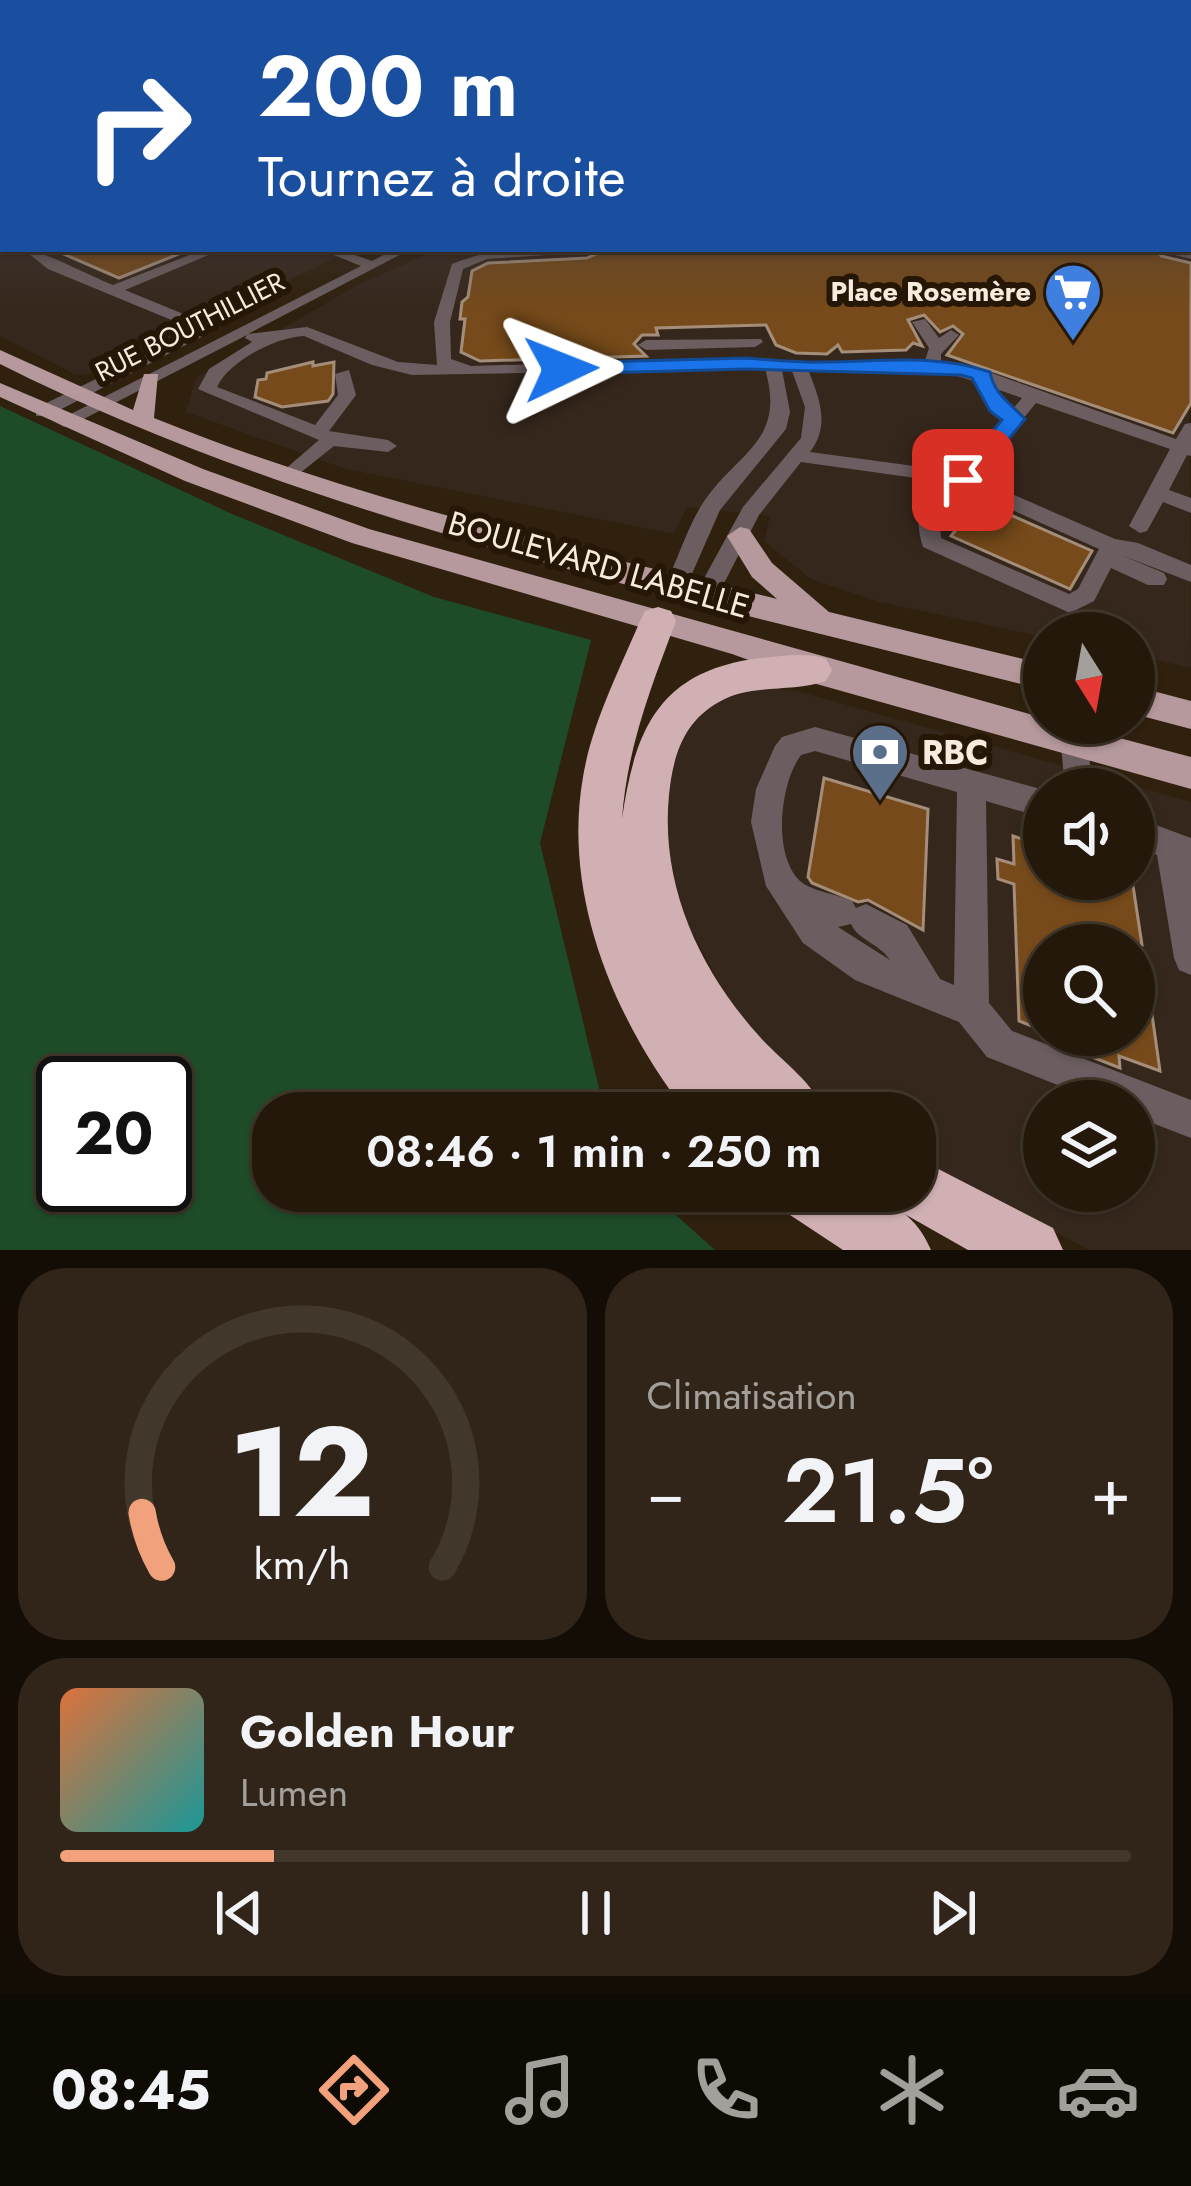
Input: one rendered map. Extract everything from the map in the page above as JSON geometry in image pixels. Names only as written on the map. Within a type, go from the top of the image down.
[{"type":"highway","points":[[667,603],[622,714],[604,775],[600,815],[605,877],[624,948],[655,1016],[706,1092]]},
{"type":"highway","points":[[776,1092],[742,1058],[686,976],[654,892],[645,846],[645,804],[656,749],[669,724],[692,698],[730,679],[813,670]]},
{"type":"highway","points":[[936,1198],[1031,1250]]},
{"type":"highway","points":[[841,1212],[899,1250]]},
{"type":"main road","name":"BOULEVARD LABELLE","points":[[0,356],[71,408],[324,524],[667,603]]},
{"type":"main road","points":[[142,422],[151,378]]},
{"type":"main road","name":"BOULEVARD LABELLE","points":[[0,389],[142,422],[667,603],[813,670],[1023,720]]},
{"type":"main road","points":[[740,536],[762,570],[821,621]]},
{"type":"main road","points":[[667,603],[707,593]]},
{"type":"main road","name":"BOULEVARD LABELLE","points":[[707,593],[1023,672]]},
{"type":"main road","points":[[1155,706],[1191,715]]},
{"type":"main road","name":"BOULEVARD LABELLE","points":[[1108,744],[1191,773]]},
{"type":"street","points":[[31,252],[37,259],[195,324],[196,335]]},
{"type":"street","points":[[111,291],[210,252]]},
{"type":"street","points":[[334,252],[352,259],[372,257]]},
{"type":"street","points":[[453,367],[440,355],[446,300],[457,267],[485,255],[531,252]]},
{"type":"street","name":"RUE BOUTHILLIER","points":[[71,408],[151,378],[372,257]]},
{"type":"street","name":"RUE BOUTHILLIER","points":[[71,408],[196,335],[352,259]]},
{"type":"street","points":[[170,316],[214,319]]},
{"type":"street","points":[[920,322],[935,357]]},
{"type":"street","points":[[208,382],[263,342],[304,330],[405,372],[453,367],[470,371],[715,364],[799,367],[935,357],[1188,442],[1140,526]]},
{"type":"street","points":[[239,332],[263,342]]},
{"type":"street","points":[[935,357],[951,335]]},
{"type":"street","points":[[707,336],[715,364]]},
{"type":"street","points":[[646,346],[707,336],[754,342]]},
{"type":"street","points":[[667,603],[713,505],[779,428],[784,399],[772,365]]},
{"type":"street","points":[[707,593],[755,505],[799,457],[813,430],[815,412],[799,367]]},
{"type":"street","points":[[290,476],[326,435],[347,395],[343,374]]},
{"type":"street","points":[[983,376],[981,383],[998,407],[1014,419]]},
{"type":"street","points":[[208,382],[242,381],[234,402]]},
{"type":"street","points":[[208,382],[211,392],[326,435],[388,446]]},
{"type":"street","points":[[1035,394],[963,480],[941,486],[930,501],[931,542],[1070,604],[1087,595],[1109,551]]},
{"type":"street","points":[[799,457],[963,480],[1156,579]]},
{"type":"street","points":[[1158,494],[1191,506]]},
{"type":"street","points":[[1109,551],[1130,548],[1191,574]]},
{"type":"street","points":[[1023,798],[824,740],[803,740],[792,746],[770,789],[766,821],[770,857],[788,895],[815,932],[846,956],[971,1009],[1000,1045],[1191,1119]]},
{"type":"street","points":[[971,783],[971,1009]]},
{"type":"street","points":[[1180,848],[1191,958]]},
{"type":"street","points":[[788,895],[853,916],[895,937],[928,992]]},
{"type":"shaded area","points":[[0,252],[347,252],[99,373],[76,375],[0,336]]},
{"type":"shaded area","points":[[431,252],[1189,252],[1191,668],[1155,660],[1155,612],[1023,612],[1023,633],[880,602],[811,579],[764,541],[770,516],[687,507],[674,534],[346,469],[186,412],[196,378],[358,285]]},
{"type":"shaded area","points":[[767,688],[797,691],[1070,768],[1023,768],[1023,900],[1155,900],[1155,792],[1191,802],[1191,1250],[1089,1250],[936,1169],[936,1092],[817,1092],[761,1044],[729,1002],[676,901],[665,855],[664,785],[685,728],[721,699]]},
{"type":"green space","points":[[0,406],[232,514],[434,597],[591,640],[540,843],[600,1092],[252,1092],[252,1212],[672,1212],[715,1250],[0,1250]]},
{"type":"building","points":[[59,252],[184,252],[119,278]]},
{"type":"building","name":"Place Rosemère","points":[[600,252],[1159,252],[1191,263],[1191,403],[1173,433],[947,355],[963,334],[953,326],[940,332],[924,315],[908,320],[922,346],[913,343],[906,350],[842,352],[838,345],[827,354],[796,353],[776,345],[766,325],[656,328],[658,335],[642,335],[634,344],[646,356],[480,361],[461,352],[462,302],[468,297],[472,271],[488,263],[587,258]]},
{"type":"building","points":[[313,362],[313,366],[334,362],[333,394],[328,401],[282,407],[255,397],[258,380],[266,379],[267,373]]},
{"type":"building","points":[[979,501],[1092,551],[1070,589],[951,536]]},
{"type":"building","points":[[824,778],[928,809],[923,930],[868,900],[858,902],[808,877]]},
{"type":"building","points":[[1013,836],[1023,839],[1023,900],[1135,900],[1139,924],[1023,924],[1023,1023],[1019,1021],[1014,884],[998,879],[997,859],[1014,864]]},
{"type":"building","points":[[1155,1036],[1160,1071],[1119,1056],[1155,1056]]},
{"type":"building","points":[[1089,1056],[1119,1056],[1120,1068]]},
{"type":"place","name":"Place Rosemère","points":[[1073,343]]},
{"type":"place","name":"RBC","points":[[880,803]]},
{"type":"route","points":[[561,369],[746,364],[817,368],[924,364],[964,369],[983,376],[981,383],[998,407],[1014,419],[963,480]]}]
